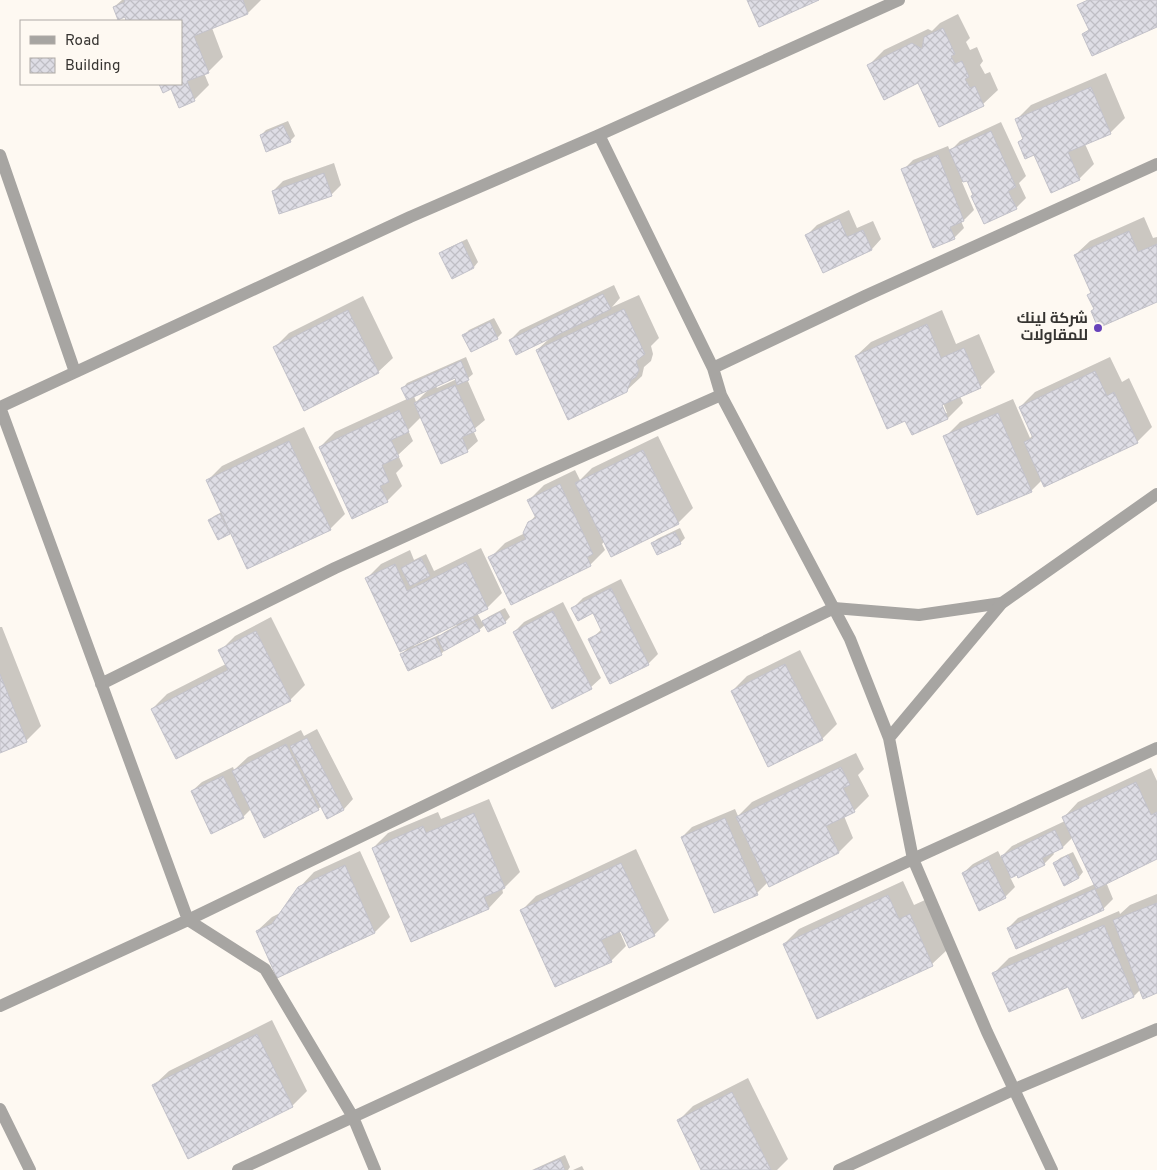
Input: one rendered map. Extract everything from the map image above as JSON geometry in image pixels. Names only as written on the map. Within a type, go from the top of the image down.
[{"type":"street","points":[[375,1170],[353,1117],[265,969],[188,920],[0,408],[410,217],[600,135],[899,0]]},
{"type":"street","points":[[600,135],[713,368],[721,396],[850,639],[889,738],[912,859],[987,1032],[1052,1170]]},
{"type":"street","points":[[0,155],[75,372]]},
{"type":"street","points":[[713,368],[865,296],[1157,164]]},
{"type":"street","points":[[102,684],[335,568],[542,474],[721,396]]},
{"type":"street","points":[[889,738],[1002,603],[1157,494]]},
{"type":"street","points":[[0,1006],[188,920],[834,608],[919,615],[1002,603]]},
{"type":"street","points":[[238,1170],[1157,748]]},
{"type":"street","points":[[839,1170],[1015,1089],[1157,1029]]},
{"type":"street","points":[[0,1109],[30,1170]]},
{"type":"building","points":[[124,0],[243,0],[248,14],[194,36],[209,73],[187,81],[195,101],[179,108],[171,89],[163,93],[159,85],[182,85],[182,20],[126,20],[125,17],[118,20],[113,7],[125,2]]},
{"type":"building","points":[[747,0],[819,0],[759,27]]},
{"type":"building","points":[[1088,0],[1157,0],[1157,27],[1092,56],[1082,34],[1089,30],[1077,5]]},
{"type":"building","points":[[943,28],[955,54],[951,56],[955,64],[962,61],[969,77],[965,79],[970,88],[975,86],[984,106],[939,127],[918,83],[884,100],[867,65],[912,43],[922,49],[924,37]]},
{"type":"building","points":[[1091,87],[1111,134],[1068,152],[1080,180],[1051,193],[1034,155],[1025,159],[1018,142],[1023,139],[1015,119]]},
{"type":"building","points":[[283,125],[291,142],[266,152],[260,135]]},
{"type":"building","points":[[991,131],[1016,187],[1008,191],[1017,209],[984,224],[971,196],[973,195],[967,181],[963,182],[949,150]]},
{"type":"building","points":[[938,155],[964,221],[950,227],[955,239],[933,248],[901,169]]},
{"type":"building","points":[[324,173],[332,196],[279,214],[272,191]]},
{"type":"building","points":[[839,219],[847,237],[863,230],[872,250],[823,273],[805,235]]},
{"type":"building","points":[[1129,231],[1138,252],[1157,244],[1157,302],[1098,328],[1091,311],[1094,309],[1087,295],[1091,293],[1074,255]]},
{"type":"building","points":[[462,242],[474,268],[452,279],[439,253]]},
{"type":"building","points":[[603,294],[611,309],[516,355],[509,340]]},
{"type":"building","points":[[624,309],[645,354],[636,361],[639,370],[636,377],[631,380],[627,392],[568,420],[536,350]]},
{"type":"building","points":[[348,310],[379,373],[304,411],[273,347]]},
{"type":"building","points":[[490,322],[498,339],[471,352],[462,335]]},
{"type":"building","points":[[927,324],[941,358],[964,348],[981,388],[942,405],[948,419],[912,435],[905,421],[887,429],[855,356]]},
{"type":"building","points":[[461,361],[469,380],[457,385],[455,378],[407,400],[401,388]]},
{"type":"building","points":[[1095,371],[1107,396],[1114,392],[1138,443],[1044,487],[1024,442],[1033,438],[1019,407]]},
{"type":"building","points":[[455,385],[476,431],[462,437],[468,452],[441,464],[414,403]]},
{"type":"building","points":[[399,410],[409,432],[391,440],[399,457],[382,465],[389,482],[380,486],[388,502],[352,519],[319,447]]},
{"type":"building","points":[[998,413],[1032,492],[977,515],[943,436]]},
{"type":"building","points":[[289,441],[331,530],[247,569],[206,480]]},
{"type":"building","points":[[643,450],[679,524],[611,557],[575,483]]},
{"type":"building","points":[[560,484],[593,554],[587,557],[591,566],[511,605],[488,557],[526,539],[523,533],[528,522],[536,518],[527,500]]},
{"type":"building","points":[[220,514],[230,534],[218,540],[208,520]]},
{"type":"building","points":[[675,532],[681,544],[657,555],[651,543]]},
{"type":"building","points":[[421,558],[430,576],[410,586],[401,568]]},
{"type":"building","points":[[466,562],[488,609],[400,652],[365,578],[395,564],[407,591]]},
{"type":"building","points":[[611,588],[649,665],[610,684],[588,639],[602,632],[593,613],[578,621],[571,608]]},
{"type":"building","points":[[553,611],[592,689],[552,709],[513,632]]},
{"type":"building","points":[[500,612],[506,623],[488,632],[482,621]]},
{"type":"building","points":[[473,618],[480,631],[444,651],[437,637]]},
{"type":"building","points":[[256,631],[291,701],[176,759],[151,709],[228,670],[218,650]]},
{"type":"building","points":[[435,638],[442,655],[408,671],[400,654]]},
{"type":"building","points":[[785,664],[823,740],[768,767],[731,691]]},
{"type":"building","points":[[0,674],[27,742],[0,753]]},
{"type":"building","points":[[307,738],[344,810],[327,819],[290,746]]},
{"type":"building","points":[[286,744],[319,810],[264,838],[232,771]]},
{"type":"building","points":[[841,767],[850,785],[843,788],[855,812],[826,826],[839,853],[769,887],[736,817]]},
{"type":"building","points":[[223,776],[244,818],[211,834],[191,791]]},
{"type":"building","points":[[1136,782],[1151,815],[1157,812],[1157,859],[1096,889],[1062,817]]},
{"type":"building","points":[[474,813],[505,888],[484,897],[489,909],[411,942],[372,848],[423,826],[426,833]]},
{"type":"building","points":[[725,818],[758,895],[714,913],[681,837]]},
{"type":"building","points":[[1055,830],[1063,848],[1042,858],[1045,865],[1018,878],[1017,875],[1011,878],[1001,856]]},
{"type":"building","points":[[1068,855],[1079,878],[1064,886],[1053,863]]},
{"type":"building","points":[[988,860],[1006,898],[979,911],[962,873]]},
{"type":"building","points":[[621,863],[655,936],[629,948],[621,931],[601,940],[612,962],[555,987],[520,910]]},
{"type":"building","points":[[345,865],[375,933],[277,978],[256,931],[272,924],[298,887]]},
{"type":"building","points":[[1095,889],[1104,910],[1016,949],[1007,928]]},
{"type":"building","points":[[888,895],[899,919],[910,914],[933,966],[817,1019],[783,944]]},
{"type":"building","points":[[1157,903],[1157,993],[1143,999],[1113,920]]},
{"type":"building","points":[[1104,925],[1134,997],[1082,1019],[1068,987],[1009,1012],[992,973]]},
{"type":"building","points":[[257,1034],[293,1107],[188,1159],[152,1085]]},
{"type":"building","points":[[732,1092],[771,1170],[701,1170],[677,1120]]},
{"type":"building","points":[[560,1159],[565,1170],[534,1170]]},
{"type":"place","name":"شركة لينك للمقاولات","points":[[1098,328]]}]
